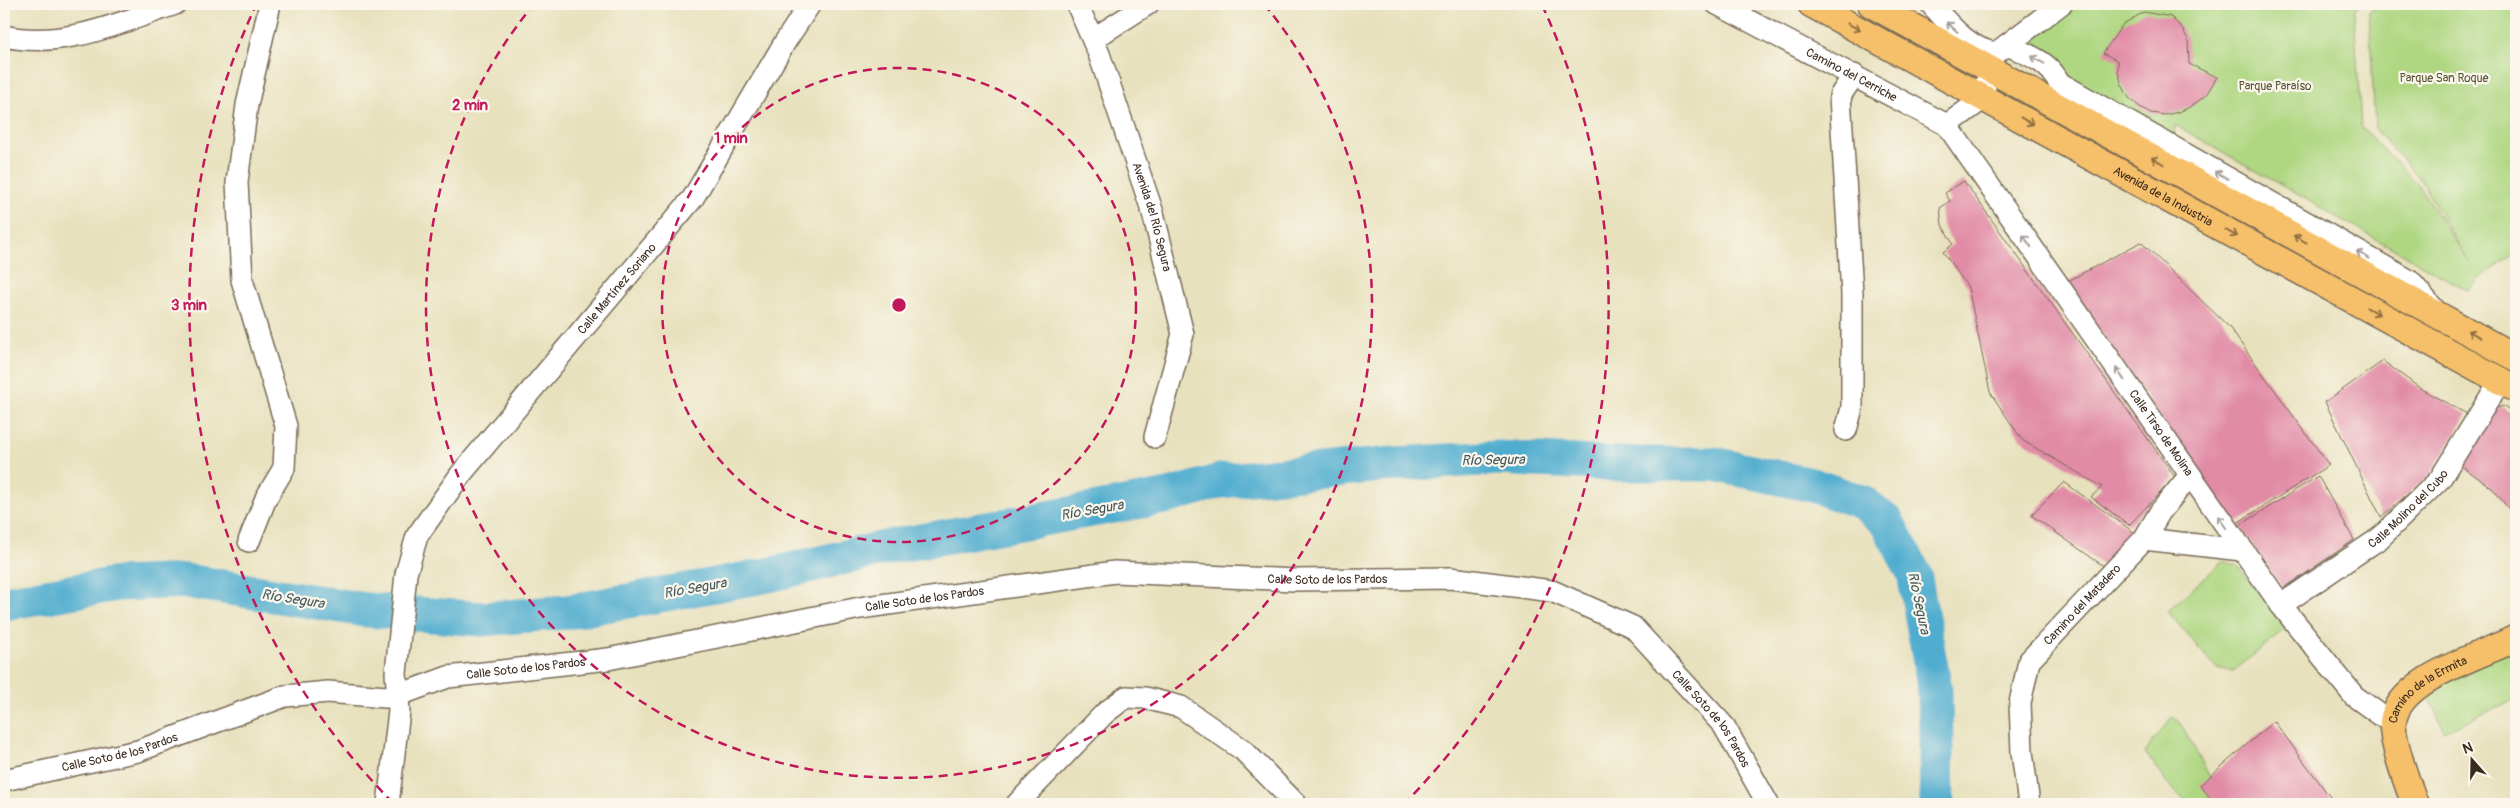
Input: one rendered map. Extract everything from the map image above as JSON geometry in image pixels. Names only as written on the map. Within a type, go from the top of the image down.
[{"type":"main road","name":"Avenida de la Industria","points":[[1811,4],[2508,385]]},
{"type":"main road","points":[[1871,4],[1905,13],[1996,55],[2065,110],[2516,358]]},
{"type":"main road","name":"Camino de la Ermita","points":[[2415,804],[2400,756],[2393,724],[2396,712],[2402,702],[2419,686],[2444,670],[2516,638]]},
{"type":"street","points":[[4,36],[24,40],[72,38],[144,9],[175,4]]},
{"type":"street","points":[[249,541],[266,498],[284,468],[286,426],[242,280],[237,182],[247,105],[270,4]]},
{"type":"street","name":"Calle Martínez Soriano","points":[[388,804],[399,695],[396,673],[407,568],[417,536],[461,474],[693,198],[785,42],[810,4]]},
{"type":"street","name":"Avenida del Río Segura","points":[[1077,4],[1093,39],[1153,213],[1183,334],[1155,437]]},
{"type":"street","points":[[1093,39],[1148,4]]},
{"type":"street","name":"Camino del Cerriche","points":[[1717,4],[1947,125]]},
{"type":"street","points":[[1930,4],[1947,23],[1977,48],[1996,55],[2043,62],[2055,74],[2061,84],[2065,110]]},
{"type":"street","points":[[1947,125],[1984,98],[1996,55],[2061,4]]},
{"type":"street","points":[[1846,430],[1852,408],[1852,294],[1840,96],[1854,75]]},
{"type":"street","points":[[2061,84],[2410,281],[2441,316]]},
{"type":"street","name":"Calle Tirso de Molina","points":[[1947,125],[2281,604],[2354,696],[2393,724]]},
{"type":"street","name":"Calle Molino del Cubo","points":[[2281,604],[2380,538],[2440,479],[2508,385]]},
{"type":"street","name":"Camino del Matadero","points":[[2029,804],[2022,752],[2020,703],[2029,661],[2144,539],[2160,512],[2190,475]]},
{"type":"street","points":[[2144,539],[2242,550]]},
{"type":"street","name":"Calle Soto de los Pardos","points":[[4,780],[138,751],[285,696],[328,692],[385,696],[399,695],[448,677],[608,659],[860,608],[1115,572],[1295,580],[1450,578],[1552,591],[1633,628],[1724,726],[1768,804]]},
{"type":"street","points":[[1017,804],[1105,713],[1126,697],[1145,698],[1181,707],[1243,750],[1296,804]]},
{"type":"green space","name":"Parque Paraíso","points":[[2084,4],[2363,4],[2354,9],[2361,127],[2416,182],[2469,262],[2417,175],[2375,130],[2369,11],[2382,4],[2516,4],[2516,253],[2480,278],[2468,291],[2175,125],[2174,141],[2077,86],[2057,59],[2026,39],[2053,17]]},
{"type":"green space","points":[[2223,561],[2238,566],[2286,628],[2234,671],[2216,668],[2167,611]]},
{"type":"green space","points":[[2516,643],[2516,699],[2444,731],[2427,692]]},
{"type":"green space","points":[[2172,717],[2180,722],[2211,779],[2212,797],[2200,804],[2190,804],[2167,784],[2145,752]]},
{"type":"building","points":[[2144,12],[2171,17],[2182,28],[2188,40],[2189,64],[2217,77],[2206,95],[2192,106],[2179,112],[2165,115],[2151,113],[2140,107],[2129,98],[2122,85],[2118,72],[2118,61],[2103,53],[2123,24]]},
{"type":"building","points":[[1964,181],[2175,477],[2129,525],[2091,497],[2102,487],[2022,440],[1990,392],[1968,287],[1943,252],[1953,244],[1942,225],[1940,208],[1950,201],[1945,193]]},
{"type":"building","points":[[2141,242],[2229,327],[2329,465],[2234,525],[2066,282]]},
{"type":"building","points":[[2516,303],[2516,314],[2512,312]]},
{"type":"building","points":[[2383,361],[2421,389],[2467,414],[2430,475],[2381,517],[2325,402]]},
{"type":"building","points":[[2503,406],[2516,416],[2516,518],[2493,489],[2458,463],[2492,410]]},
{"type":"building","points":[[2318,476],[2354,540],[2283,589],[2239,526]]},
{"type":"building","points":[[2064,482],[2139,536],[2105,567],[2031,515]]},
{"type":"building","points":[[2274,721],[2333,801],[2329,804],[2215,804],[2200,785]]},
{"type":"waterway","name":"Río Segura","points":[[4,603],[118,584],[186,581],[366,610],[481,619],[567,612],[764,576],[893,546],[1169,496],[1220,481],[1381,465],[1498,458],[1615,464],[1714,464],[1812,485],[1862,502],[1887,522],[1914,573],[1935,690],[1937,804]]},
{"type":"park label","name":"Parque San Roque","points":[[2444,78]]}]
